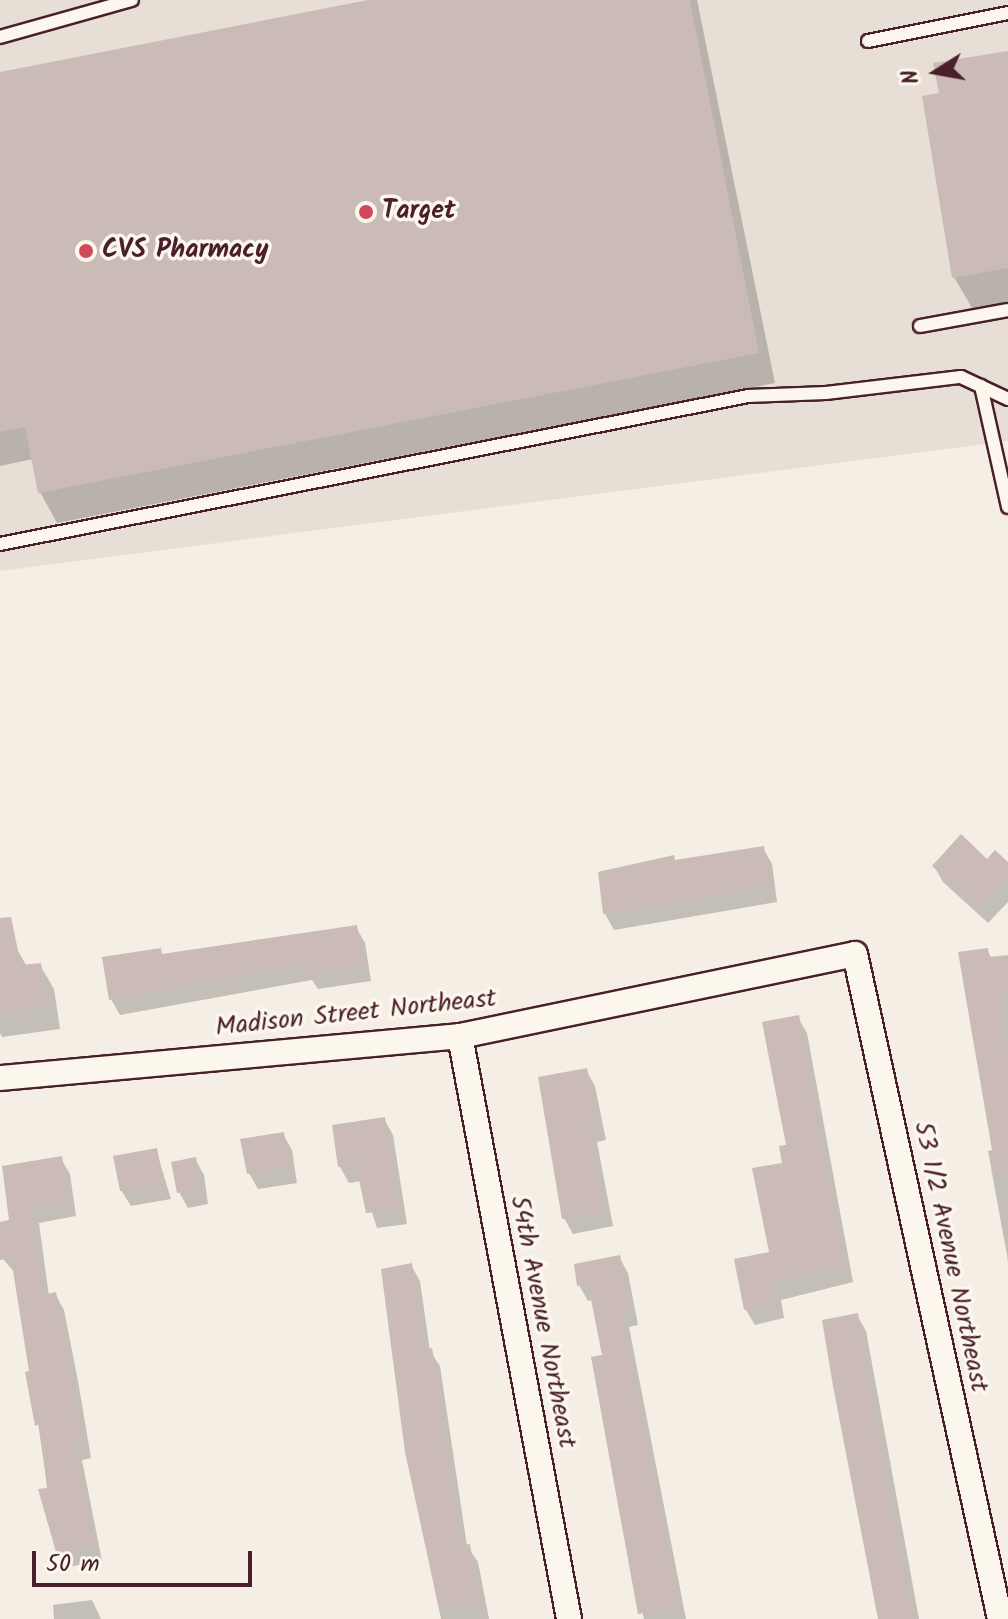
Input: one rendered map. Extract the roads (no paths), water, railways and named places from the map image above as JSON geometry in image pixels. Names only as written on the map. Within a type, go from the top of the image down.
[{"type":"street","name":"Madison Street Northeast","points":[[0,1078],[460,1036],[855,954]]},
{"type":"street","name":"53 1/2 Avenue Northeast","points":[[855,954],[1000,1619]]},
{"type":"street","name":"54th Avenue Northeast","points":[[460,1036],[569,1619]]},
{"type":"lane","points":[[0,37],[132,0]]},
{"type":"lane","points":[[868,41],[1008,13]]},
{"type":"lane","points":[[920,326],[1008,310]]},
{"type":"lane","points":[[0,544],[748,396],[826,393],[961,377],[1008,399]]},
{"type":"lane","points":[[981,386],[1008,507]]},
{"type":"place","name":"Target","points":[[366,212]]},
{"type":"place","name":"CVS Pharmacy","points":[[86,251]]}]
